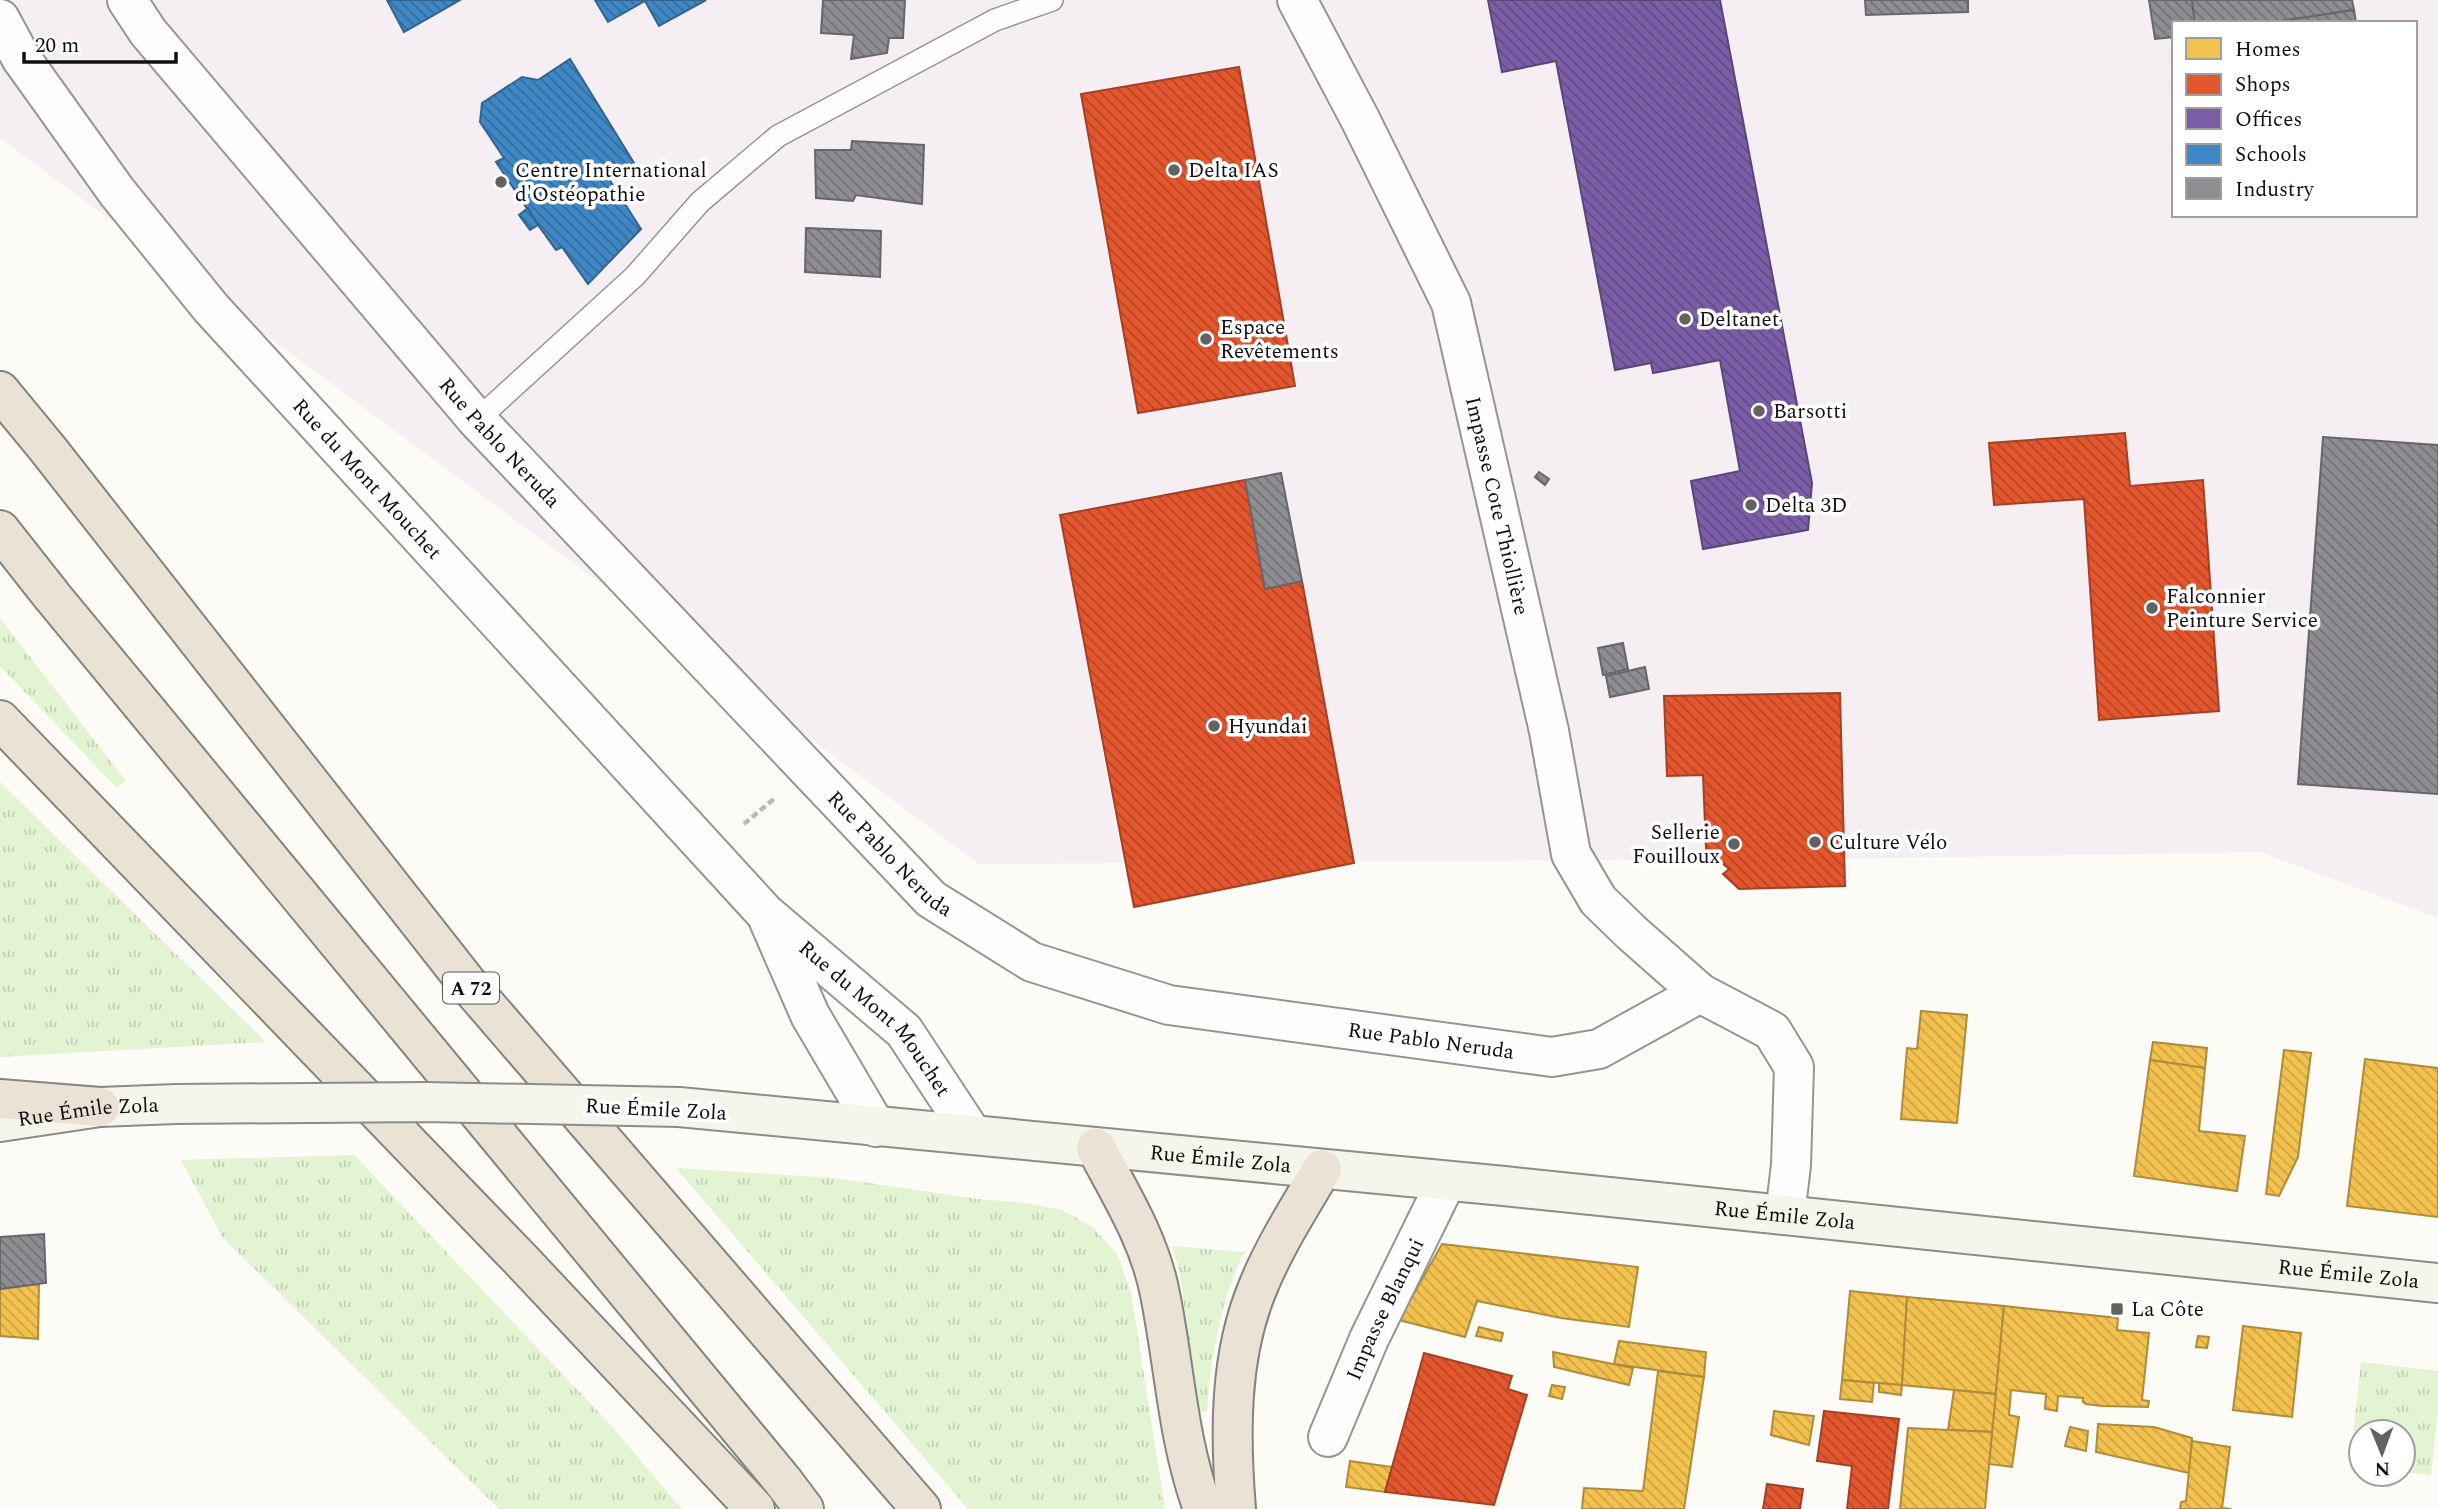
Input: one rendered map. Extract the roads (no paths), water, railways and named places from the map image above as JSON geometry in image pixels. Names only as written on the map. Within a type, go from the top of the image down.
[{"type":"highway","points":[[0,370],[47,448]]},
{"type":"highway","name":"A 72","points":[[0,391],[467,983],[921,1509]]},
{"type":"highway","points":[[0,530],[60,607],[804,1509]]},
{"type":"highway","points":[[0,720],[502,1241],[755,1509]]},
{"type":"highway","points":[[0,1098],[100,1107]]},
{"type":"highway","points":[[1096,1148],[1146,1243],[1160,1293],[1187,1462],[1203,1509]]},
{"type":"highway","points":[[1236,1509],[1231,1433],[1236,1372],[1245,1327],[1271,1257],[1322,1169]]},
{"type":"main road","name":"Rue Émile Zola","points":[[0,1122],[100,1107],[176,1104],[426,1102],[679,1107],[1504,1186],[2438,1283]]},
{"type":"street","name":"Rue Pablo Neruda","points":[[127,0],[148,32],[477,420],[931,899],[1032,962],[1169,1005],[1552,1057],[1599,1049],[1700,993]]},
{"type":"street","name":"Impasse Cote Thiollière","points":[[1297,0],[1360,119],[1451,303],[1549,731],[1572,854],[1598,900],[1700,993]]},
{"type":"street","name":"Rue du Mont Mouchet","points":[[0,19],[22,58],[117,192],[211,308],[765,913],[904,1031],[972,1134]]},
{"type":"street","name":"Rue du Mont Mouchet","points":[[765,913],[810,1015],[876,1126]]},
{"type":"street","points":[[1700,993],[1772,1031],[1794,1067],[1791,1166],[1785,1215]]},
{"type":"street","name":"Impasse Blanqui","points":[[1328,1437],[1369,1339],[1446,1182]]},
{"type":"lane","points":[[477,420],[635,276],[701,202],[778,136],[995,20],[1052,0]]},
{"type":"place","name":"Delta IAS","points":[[1174,170]]},
{"type":"place","name":"Centre International d'Ostéopathie","points":[[501,182]]},
{"type":"place","name":"Deltanet","points":[[1685,319]]},
{"type":"place","name":"Espace Revêtements","points":[[1206,339]]},
{"type":"place","name":"Barsotti","points":[[1759,411]]},
{"type":"place","name":"Delta 3D","points":[[1751,505]]},
{"type":"place","name":"Falconnier Peinture Service","points":[[2152,608]]},
{"type":"place","name":"Hyundai","points":[[1214,726]]},
{"type":"place","name":"Culture Vélo","points":[[1815,842]]},
{"type":"place","name":"Sellerie Fouilloux","points":[[1734,844]]},
{"type":"place","name":"La Côte","points":[[2117,1309]]}]
